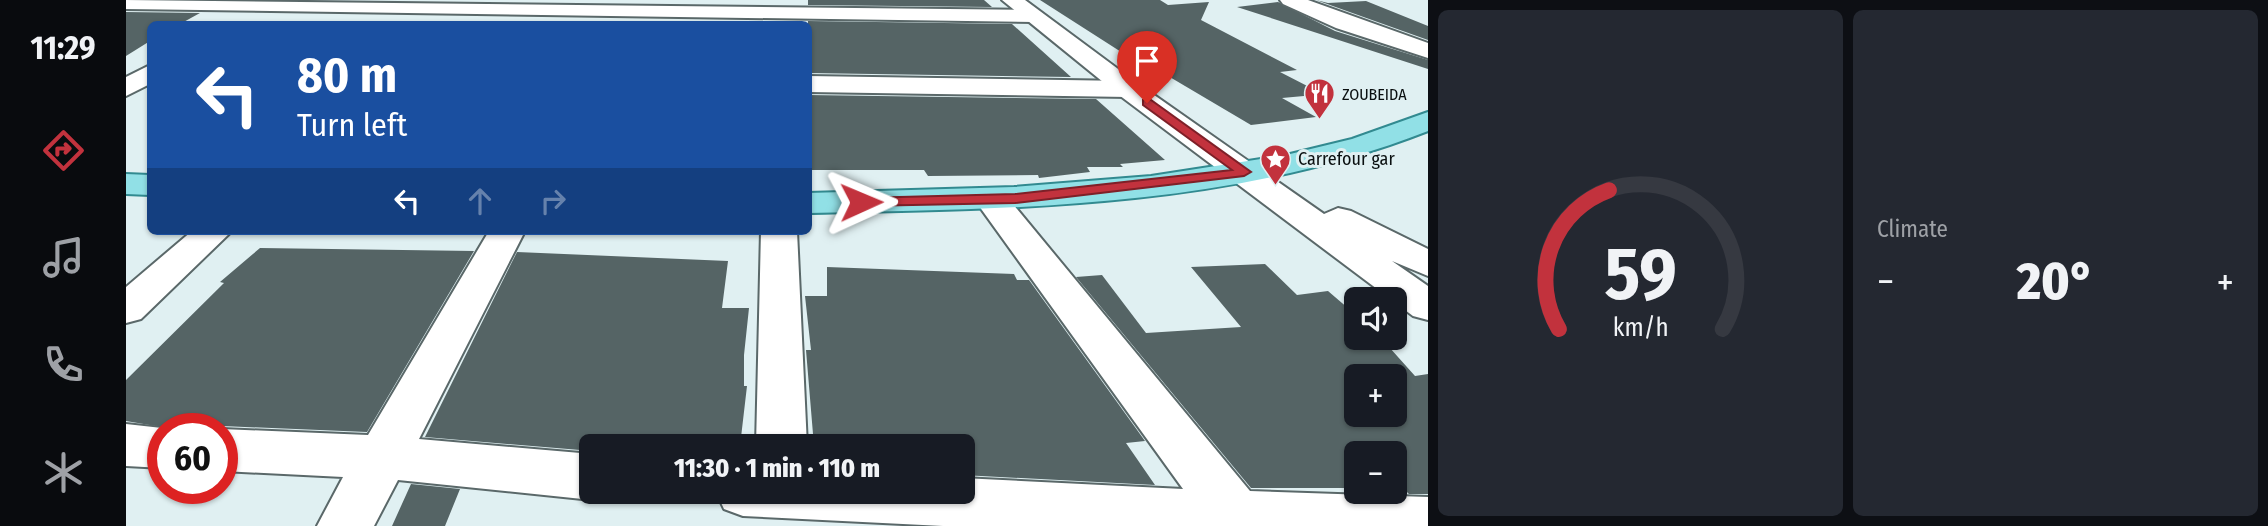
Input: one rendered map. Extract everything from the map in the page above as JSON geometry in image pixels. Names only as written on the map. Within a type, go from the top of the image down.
[{"type":"main road","points":[[812,203],[1029,197],[1250,177],[1354,148],[1428,121]]},
{"type":"main road","points":[[126,184],[147,185]]},
{"type":"street","points":[[1290,0],[1344,23],[1428,51]]},
{"type":"street","points":[[126,2],[464,4],[624,11],[785,13],[1023,8],[1128,89],[1428,306]]},
{"type":"street","points":[[241,21],[274,3]]},
{"type":"street","points":[[444,21],[464,4]]},
{"type":"street","points":[[126,72],[147,73]]},
{"type":"street","points":[[126,88],[147,75]]},
{"type":"street","points":[[812,84],[1128,89]]},
{"type":"street","points":[[1250,177],[1428,264]]},
{"type":"street","points":[[991,199],[1238,521]]},
{"type":"street","points":[[126,309],[209,235]]},
{"type":"street","points":[[345,526],[505,235]]},
{"type":"street","points":[[776,434],[779,235]]},
{"type":"street","points":[[126,445],[147,446]]},
{"type":"street","points":[[238,451],[383,457],[579,476]]},
{"type":"street","points":[[975,503],[1238,521],[1428,522]]},
{"type":"building","points":[[808,0],[984,0],[992,7],[808,5]]},
{"type":"building","points":[[1040,0],[1160,0],[1168,5],[1209,2],[1201,20],[1297,70],[1280,72],[1317,91],[1310,92],[1315,95],[1282,98],[1316,117],[1251,125],[1163,73],[1154,73]]},
{"type":"building","points":[[1316,0],[1328,3],[1366,1],[1428,26],[1428,40]]},
{"type":"building","points":[[1278,2],[1335,31],[1428,60],[1428,69],[1237,7]]},
{"type":"building","points":[[126,12],[200,13],[185,21],[147,21],[147,43],[126,56]]},
{"type":"building","points":[[812,21],[1012,24],[1071,77],[812,73]]},
{"type":"building","points":[[812,95],[1096,99],[1165,160],[1120,164],[1123,167],[1087,167],[1090,172],[1039,178],[1038,175],[928,176],[924,170],[812,170]]},
{"type":"building","points":[[260,248],[474,251],[367,432],[238,427],[238,413],[147,413],[147,425],[126,421],[126,380],[224,283],[220,282]]},
{"type":"building","points":[[517,252],[728,261],[722,308],[749,308],[744,355],[744,386],[747,386],[741,434],[579,434],[579,450],[425,437]]},
{"type":"building","points":[[1265,264],[1297,295],[1328,291],[1344,305],[1344,350],[1392,350],[1404,364],[1344,364],[1344,427],[1407,427],[1407,367],[1415,376],[1428,374],[1428,494],[1407,492],[1407,441],[1344,441],[1344,488],[1251,488],[1076,277],[1102,275],[1146,333],[1241,327],[1191,267]]},
{"type":"building","points":[[827,267],[1014,274],[1017,280],[1029,280],[1145,441],[1126,443],[1155,485],[975,476],[975,434],[813,434],[806,350],[811,350],[805,296],[827,296]]},
{"type":"building","points":[[411,484],[460,489],[445,526],[392,526]]},
{"type":"place","name":"ZOUBEIDA","points":[[1319,121]]},
{"type":"place","name":"Carrefour gar","points":[[1275,186]]},
{"type":"route","points":[[861,202],[1015,199],[1244,172],[1147,103]]}]
